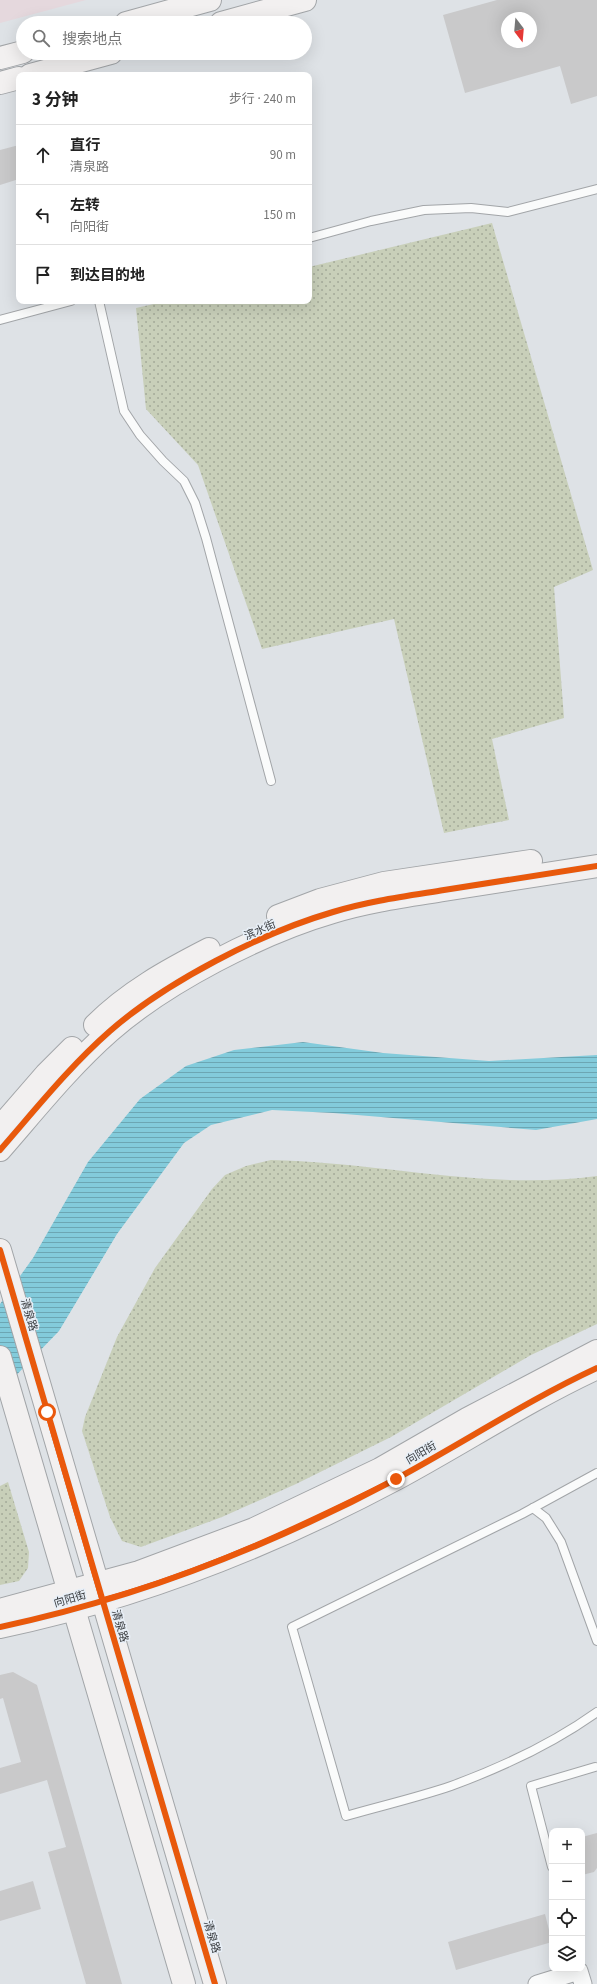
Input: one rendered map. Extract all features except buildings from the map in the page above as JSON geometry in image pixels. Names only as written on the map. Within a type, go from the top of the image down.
[{"type":"street","points":[[152,16],[210,0]]},
{"type":"street","points":[[247,16],[305,0]]},
{"type":"street","points":[[0,58],[16,54]]},
{"type":"street","points":[[41,72],[85,60]]},
{"type":"street","points":[[0,83],[16,79]]},
{"type":"street","name":"滨水街","points":[[0,1127],[46,1074],[101,1019],[132,993],[172,968],[231,937],[320,900],[384,884],[597,851]]},
{"type":"street","name":"滨水街","points":[[0,1150],[80,1060],[110,1031],[144,1004],[235,952],[278,932],[333,912],[392,898],[597,866]]},
{"type":"street","name":"清泉路","points":[[0,1251],[215,1984]]},
{"type":"street","name":"向阳街","points":[[100,1592],[139,1572],[204,1549],[254,1529],[318,1500],[380,1469],[467,1419],[597,1351]]},
{"type":"street","points":[[0,1357],[184,1984]]},
{"type":"street","name":"向阳街","points":[[0,1627],[71,1600],[190,1572],[283,1534],[396,1479],[498,1421],[597,1368]]},
{"type":"street","name":"向阳街","points":[[0,1610],[71,1600]]},
{"type":"street","points":[[537,1984],[580,1975]]},
{"type":"lane","points":[[312,237],[371,221],[424,210],[471,208],[508,212],[597,188]]},
{"type":"lane","points":[[0,320],[59,304]]},
{"type":"lane","points":[[99,304],[124,412],[140,435],[162,461],[184,481],[195,503],[206,538],[271,782]]},
{"type":"lane","points":[[597,1473],[533,1508],[292,1627],[346,1816],[451,1786],[516,1758],[578,1726],[597,1712]]},
{"type":"lane","points":[[533,1508],[546,1518],[561,1542],[597,1641]]},
{"type":"lane","points":[[551,1864],[531,1786],[595,1767]]},
{"type":"shaded area","points":[[0,0],[86,0],[26,16],[16,16],[16,19],[0,23]]},
{"type":"green space","points":[[492,223],[593,570],[554,587],[564,718],[492,739],[509,820],[444,833],[394,619],[262,649],[198,465],[146,409],[136,308],[154,304],[312,304],[312,266]]},
{"type":"green space","points":[[271,1160],[352,1165],[475,1178],[556,1180],[597,1176],[597,1324],[531,1355],[391,1437],[296,1484],[222,1517],[141,1547],[122,1541],[110,1517],[82,1431],[85,1417],[117,1337],[155,1268],[212,1189],[225,1175],[246,1166]]},
{"type":"green space","points":[[8,1482],[29,1552],[28,1568],[19,1581],[0,1585],[0,1486]]},
{"type":"water","points":[[303,1042],[383,1053],[489,1061],[597,1055],[597,1119],[536,1130],[333,1113],[272,1110],[211,1125],[184,1143],[117,1234],[59,1331],[0,1392],[0,1304],[33,1258],[88,1162],[140,1099],[186,1066],[234,1050]]},
{"type":"cycle path","points":[[0,1150],[66,1074],[110,1031],[158,995],[186,977],[246,946],[305,921],[360,905],[597,866]]},
{"type":"cycle path","points":[[0,1250],[215,1984]]},
{"type":"cycle path","points":[[0,1627],[103,1601],[153,1585],[253,1547],[301,1526],[396,1479],[571,1380],[597,1368]]},
{"type":"route","points":[[47,1412],[102,1600],[129,1593],[190,1572],[270,1540],[396,1479]]}]
